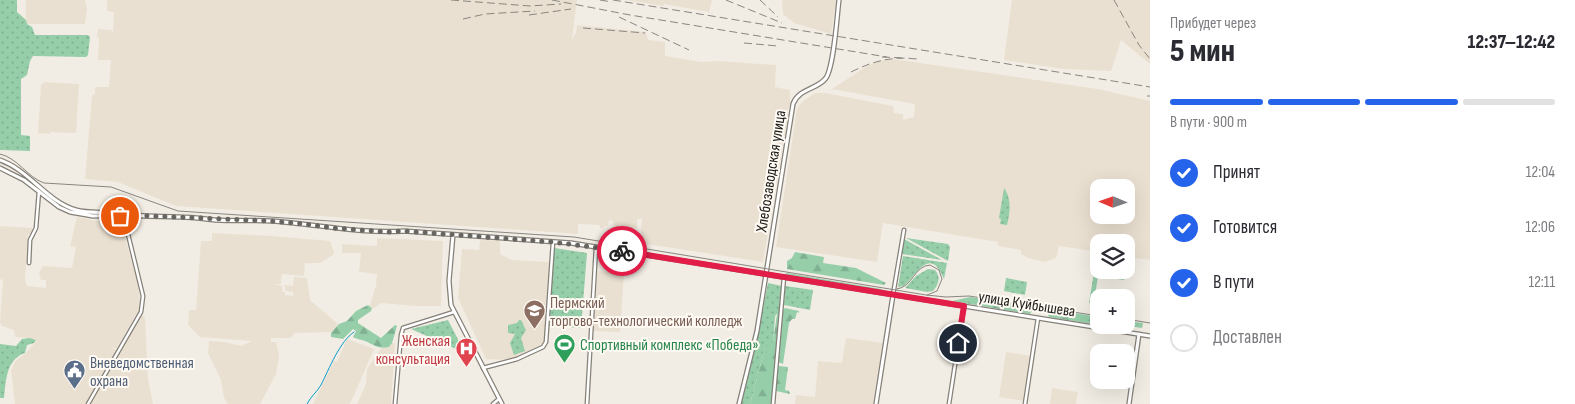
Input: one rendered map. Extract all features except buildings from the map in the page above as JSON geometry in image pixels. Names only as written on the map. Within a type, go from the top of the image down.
[{"type":"main road","name":"Хлебозаводская улица","points":[[739,404],[753,351],[767,274],[775,211],[793,104],[799,94],[819,84],[828,75],[839,0]]},
{"type":"main road","name":"улица Куйбышева","points":[[0,160],[16,168],[42,190],[71,208],[93,212],[271,221],[333,228],[553,242],[596,247],[1150,336]]},
{"type":"main road","name":"улица Куйбышева","points":[[0,168],[24,180],[59,207],[76,214],[126,215]]},
{"type":"main road","points":[[453,235],[449,289],[451,305],[502,404]]},
{"type":"main road","points":[[876,404],[893,295]]},
{"type":"main road","points":[[1129,404],[1139,334]]},
{"type":"street","points":[[29,263],[30,240],[36,228],[39,192]]},
{"type":"street","points":[[88,404],[141,312],[144,303],[127,230],[126,215]]},
{"type":"street","points":[[893,295],[904,230]]},
{"type":"street","points":[[483,368],[517,359],[544,347],[546,342],[553,242]]},
{"type":"street","points":[[587,404],[596,247]]},
{"type":"street","points":[[773,404],[784,277]]},
{"type":"street","points":[[949,404],[964,306]]},
{"type":"street","points":[[395,404],[400,334],[403,328],[454,312]]},
{"type":"street","points":[[1025,404],[1038,318]]},
{"type":"street","points":[[493,404],[499,399]]},
{"type":"shaded area","points":[[26,0],[85,0],[87,9],[85,24],[26,24]]},
{"type":"shaded area","points":[[107,0],[577,0],[572,39],[576,33],[577,25],[646,32],[648,40],[665,42],[665,56],[701,62],[717,61],[776,65],[775,87],[790,90],[790,105],[786,113],[788,114],[763,262],[640,243],[642,219],[637,219],[637,228],[614,228],[613,221],[609,220],[608,226],[604,226],[604,228],[600,228],[599,225],[578,224],[578,234],[176,206],[118,182],[85,179],[92,95],[95,94],[95,87],[109,87],[111,60],[98,60],[99,38],[97,37],[98,29],[111,30],[113,32],[114,12],[107,11]]},
{"type":"shaded area","points":[[626,0],[712,0],[709,12]]},
{"type":"shaded area","points":[[782,0],[836,0],[831,34],[794,23],[783,14]]},
{"type":"shaded area","points":[[1012,0],[1150,0],[1150,64],[1121,40],[1111,71],[1064,69],[1004,60]]},
{"type":"shaded area","points":[[893,59],[1098,89],[1150,101],[1150,260],[1135,258],[1135,234],[1090,234],[1090,251],[1059,246],[1056,258],[1045,262],[1028,258],[1021,254],[1021,250],[998,246],[998,242],[883,223],[877,262],[776,247],[797,109],[802,102],[815,93],[825,93],[893,106],[894,113],[903,114],[903,120],[914,117],[915,104],[832,89],[867,66],[879,61]]},
{"type":"shaded area","points":[[44,82],[79,84],[76,133],[38,133],[41,84]]},
{"type":"shaded area","points":[[77,217],[122,226],[139,288],[140,308],[116,349],[108,345],[120,353],[140,315],[145,317],[148,380],[153,404],[15,404],[11,370],[16,360],[26,353],[37,340],[15,337],[14,330],[2,326],[0,322],[3,280],[0,279],[0,226],[32,228],[32,234],[28,234],[25,279],[27,286],[46,288],[46,280],[41,280],[39,273],[43,266],[72,268],[76,247],[70,246]]},
{"type":"shaded area","points":[[212,233],[330,241],[334,251],[333,255],[320,263],[305,263],[304,276],[282,274],[281,284],[274,284],[282,286],[282,292],[285,292],[285,295],[293,296],[293,292],[286,291],[284,285],[293,286],[294,277],[307,278],[310,300],[338,324],[333,332],[294,333],[289,338],[271,338],[271,342],[276,342],[279,355],[276,374],[260,404],[228,404],[224,398],[221,380],[208,353],[209,341],[241,346],[252,341],[200,337],[188,325],[189,310],[196,310],[201,241],[212,241]]},
{"type":"shaded area","points":[[377,238],[443,241],[441,306],[381,303],[373,309],[370,305],[376,286],[377,274],[359,272],[361,253],[342,253],[342,244],[377,246]]},
{"type":"shaded area","points":[[480,240],[500,241],[500,254],[512,260],[549,262],[544,343],[511,360],[486,359],[458,298],[462,249],[479,250]]},
{"type":"shaded area","points":[[597,271],[624,273],[620,332],[593,331]]},
{"type":"shaded area","points":[[846,338],[883,343],[873,404],[795,404],[796,395],[815,397],[818,361],[842,363]]},
{"type":"shaded area","points":[[347,339],[374,349],[350,404],[313,404],[334,361],[337,362]]},
{"type":"shaded area","points":[[385,343],[395,343],[391,404],[357,404],[366,384],[367,369]]},
{"type":"shaded area","points":[[1006,352],[1031,356],[1024,401],[999,397]]},
{"type":"shaded area","points":[[1052,388],[1078,392],[1076,404],[1050,404]]},
{"type":"green space","points":[[0,0],[17,0],[17,12],[32,27],[35,35],[88,35],[90,37],[88,55],[86,57],[33,56],[30,61],[27,75],[21,79],[21,135],[30,136],[30,151],[0,150]]},
{"type":"green space","points":[[1004,188],[1009,201],[1007,225],[1000,224],[1001,219],[999,218]]},
{"type":"green space","points":[[906,238],[948,244],[950,247],[948,261]]},
{"type":"green space","points":[[904,239],[942,260],[902,254]]},
{"type":"green space","points":[[554,248],[587,253],[581,328],[549,326]]},
{"type":"green space","points":[[795,252],[824,257],[823,263],[856,268],[886,283],[884,285],[787,269],[787,261],[792,258]]},
{"type":"green space","points":[[903,256],[947,263],[944,279],[939,269],[934,264],[929,263],[919,270],[904,286],[898,287]]},
{"type":"green space","points":[[928,269],[935,270],[939,278],[937,286],[933,291],[927,292],[905,288],[916,276]]},
{"type":"green space","points":[[787,273],[883,290],[882,292],[785,276]]},
{"type":"green space","points":[[1006,278],[1027,282],[1025,295],[1004,291]]},
{"type":"green space","points":[[1093,279],[1098,279],[1096,289],[1091,289]]},
{"type":"green space","points":[[768,283],[782,286],[779,314],[776,314],[775,317],[773,343],[766,344],[750,404],[741,404],[757,339]]},
{"type":"green space","points":[[785,286],[813,290],[810,310],[784,305]]},
{"type":"green space","points":[[970,297],[1031,306],[1032,311],[1030,314],[952,301]]},
{"type":"green space","points":[[368,305],[372,308],[371,311],[358,320],[358,323],[381,338],[395,325],[397,326],[389,347],[379,347],[353,337],[356,331],[353,329],[343,339],[331,337],[331,333],[339,324],[347,321],[356,311]]},
{"type":"green space","points":[[785,308],[799,311],[799,313],[797,312],[795,319],[792,319],[789,323],[783,364],[778,362],[783,310]]},
{"type":"green space","points":[[1049,309],[1090,316],[1090,324],[1049,317],[1047,312]]},
{"type":"green space","points":[[777,314],[779,314],[772,404],[750,404],[766,344],[773,342]]},
{"type":"green space","points":[[448,320],[465,353],[411,329]]},
{"type":"green space","points":[[521,320],[526,330],[521,338],[525,351],[514,355],[510,343],[515,334],[508,333],[508,325],[517,323]]},
{"type":"green space","points":[[1135,322],[1143,323],[1142,328],[1135,327]]},
{"type":"green space","points":[[30,338],[36,340],[34,343],[27,345],[25,353],[14,360],[8,371],[4,398],[0,398],[0,344],[16,346],[22,339]]},
{"type":"green space","points":[[779,366],[788,367],[785,390],[789,391],[790,394],[776,391],[777,368]]},
{"type":"waterway","points":[[307,404],[321,385],[344,342],[354,332]]},
{"type":"tram line","points":[[0,154],[12,159],[32,176],[44,183],[111,187],[178,211],[574,237],[926,295],[946,297],[969,296],[1090,315]]},
{"type":"tram line","points":[[897,289],[907,285],[920,269],[930,265],[939,270],[942,279],[937,291],[927,295]]},
{"type":"tram line","points":[[1135,320],[1150,323]]},
{"type":"railway","points":[[451,0],[530,6],[561,4]]},
{"type":"railway","points":[[552,0],[630,15],[887,57]]},
{"type":"railway","points":[[600,0],[612,2]]},
{"type":"railway","points":[[613,0],[1150,87]]},
{"type":"railway","points":[[726,0],[782,23]]},
{"type":"railway","points":[[760,0],[778,17]]},
{"type":"railway","points":[[1114,0],[1139,45],[1150,59]]},
{"type":"railway","points":[[529,15],[571,9]]},
{"type":"railway","points":[[463,19],[485,14],[535,11]]},
{"type":"railway","points":[[619,17],[689,50]]},
{"type":"railway","points":[[583,28],[645,33]]},
{"type":"railway","points":[[744,43],[778,46]]},
{"type":"railway","points":[[882,57],[905,58]]},
{"type":"railway","points":[[851,72],[883,60],[899,58],[917,59]]},
{"type":"way so far","points":[[120,216],[166,216],[218,220],[271,221],[333,228],[388,232],[404,231],[553,242],[622,251]]},
{"type":"place","name":"Пермский торгово-технологический колледж","points":[[534,330]]},
{"type":"place","name":"Спортивный комплекс «Победа»","points":[[564,363]]},
{"type":"place","name":"Женская консультация","points":[[466,368]]},
{"type":"place","name":"Вневедомственная охрана","points":[[74,390]]},
{"type":"route","points":[[622,251],[964,306],[958,343]]}]
